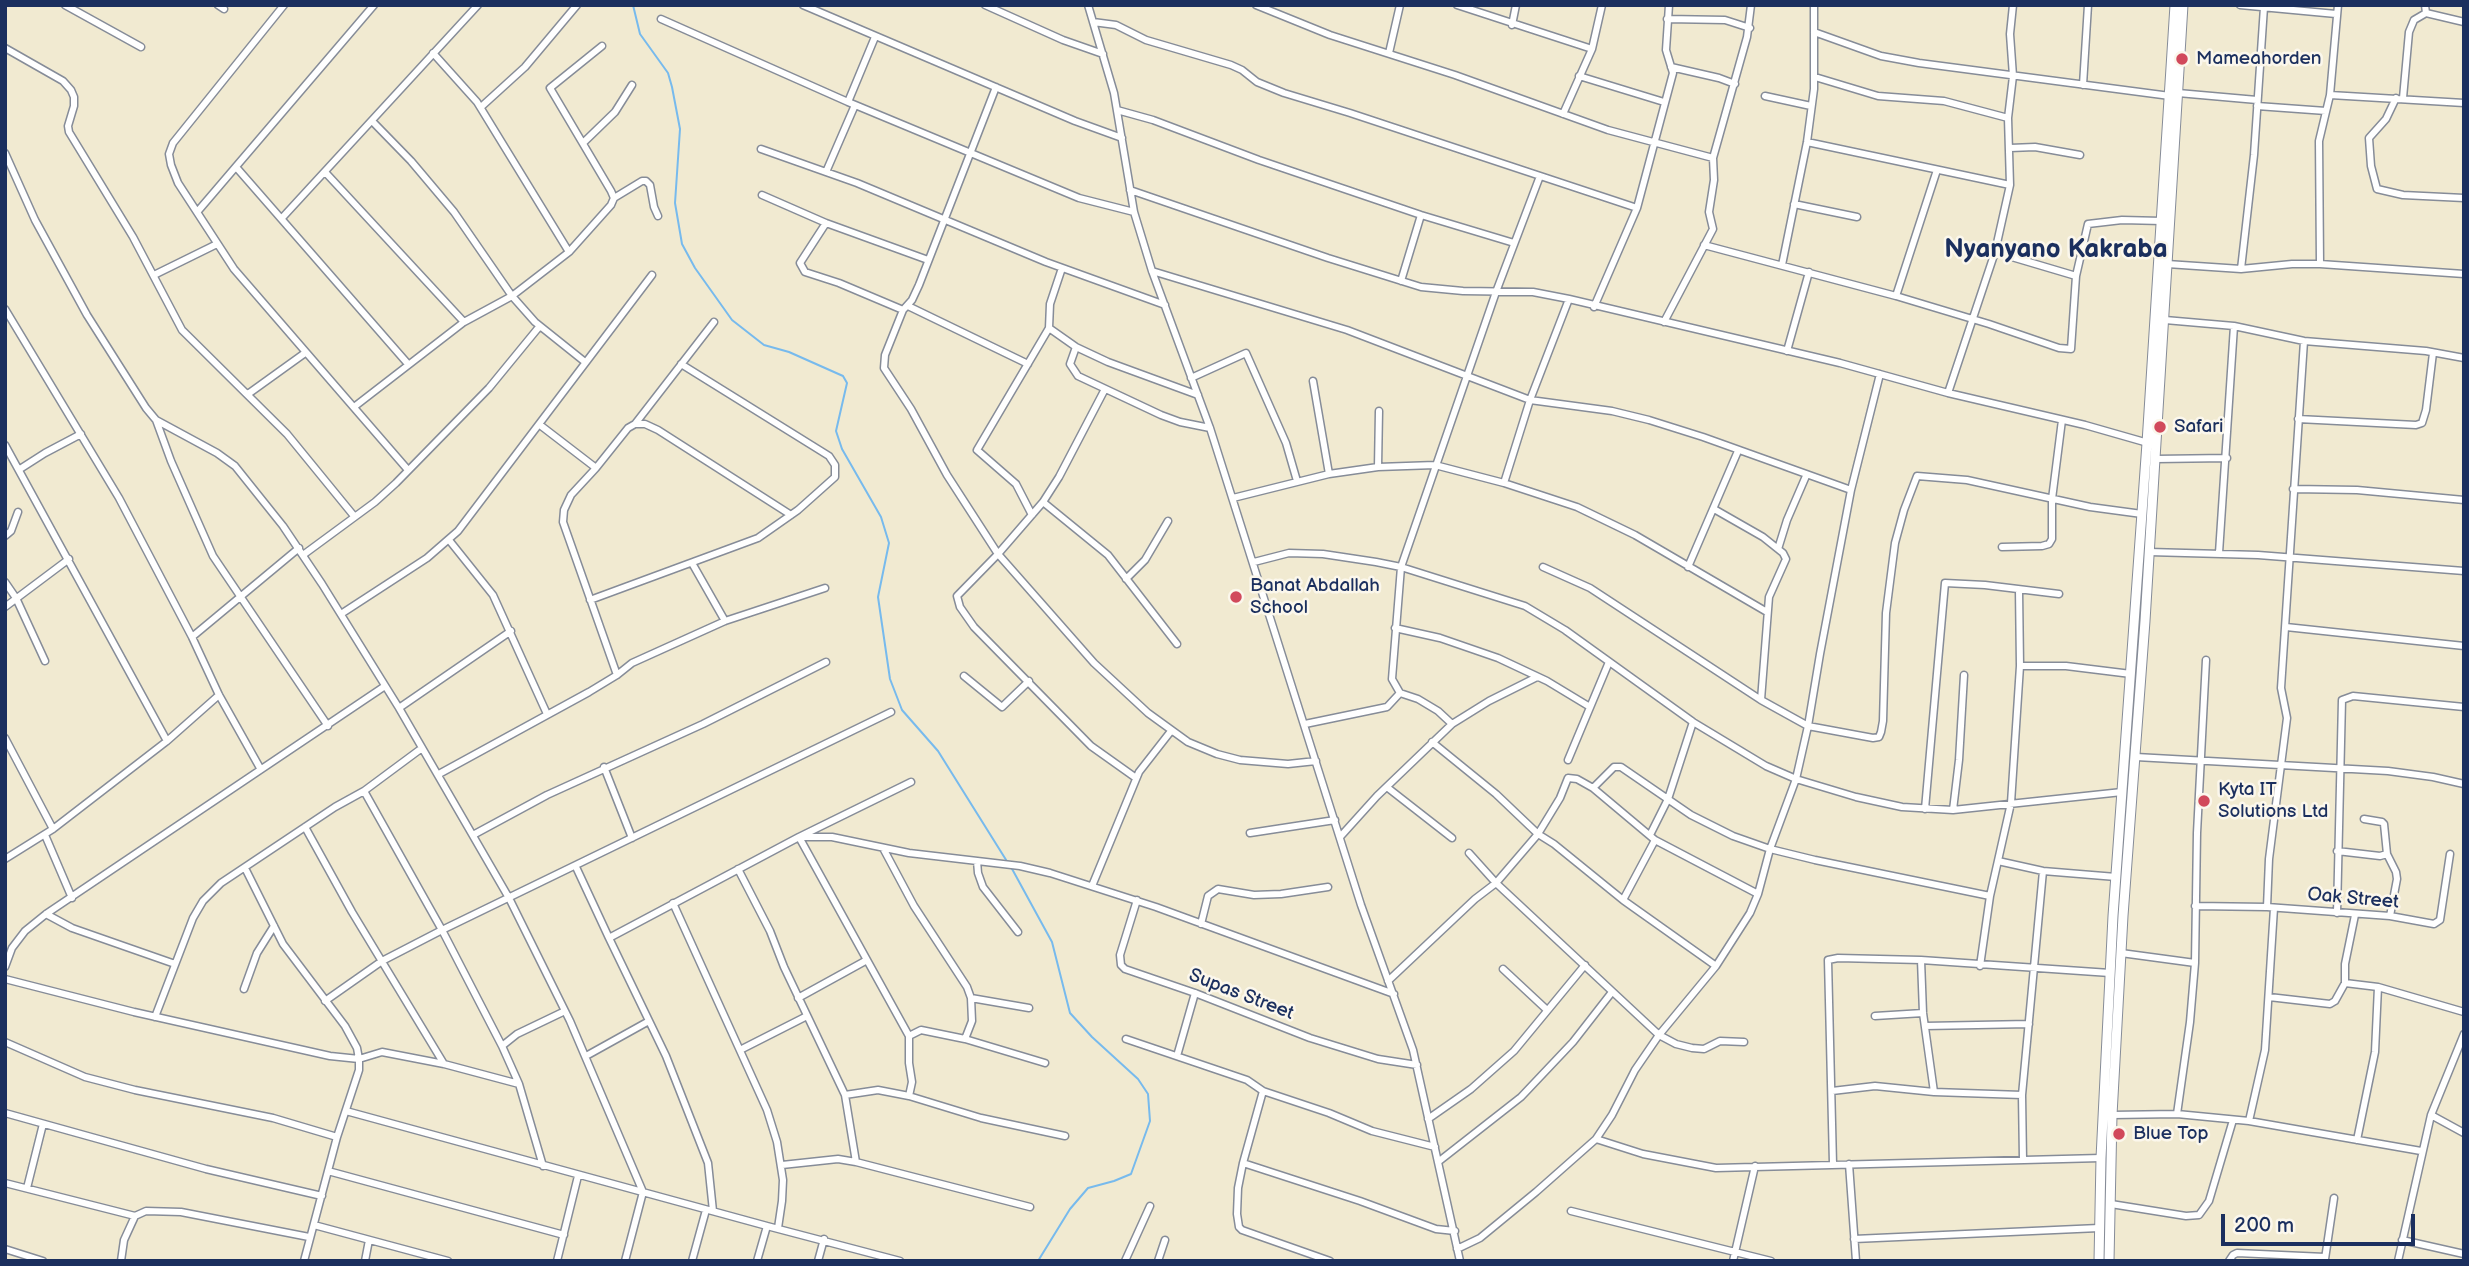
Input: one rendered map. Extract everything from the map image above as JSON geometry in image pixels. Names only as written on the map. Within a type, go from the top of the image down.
[{"type":"street","points":[[65,5],[141,47]]},
{"type":"street","points":[[284,5],[173,144],[169,154],[171,165],[178,183],[234,269],[408,470]]},
{"type":"street","points":[[198,211],[374,5]]},
{"type":"street","points":[[282,218],[478,5]]},
{"type":"street","points":[[481,107],[525,67],[577,5]]},
{"type":"street","points":[[803,5],[874,37],[1122,138]]},
{"type":"street","points":[[985,5],[1063,40],[1103,54]]},
{"type":"street","points":[[1088,5],[1117,110],[1134,212],[1152,271],[1210,428],[1340,837],[1417,1065],[1460,1261]]},
{"type":"street","points":[[1256,5],[1330,35],[1608,130],[1713,158]]},
{"type":"street","points":[[1389,53],[1400,5]]},
{"type":"street","points":[[1457,5],[1592,49]]},
{"type":"street","points":[[1512,24],[1516,5]]},
{"type":"street","points":[[1563,114],[1592,49],[1602,5]]},
{"type":"street","points":[[1594,307],[1637,208],[1673,73],[1666,50],[1669,5]]},
{"type":"street","points":[[1664,322],[1713,229],[1709,212],[1714,180],[1713,158],[1750,28],[1751,5]]},
{"type":"street","points":[[1782,265],[1807,142],[1815,77],[1814,5]]},
{"type":"street","points":[[1948,393],[1995,252],[2010,185],[2008,118],[2013,76],[2010,34],[2013,5]]},
{"type":"street","points":[[2083,85],[2088,5]]},
{"type":"street","points":[[2099,1261],[2101,1158],[2113,916],[2141,514],[2152,444],[2165,320],[2175,5]]},
{"type":"street","points":[[2109,1261],[2112,1115],[2123,916],[2155,459],[2152,444],[2162,221],[2183,5]]},
{"type":"street","points":[[2240,5],[2336,14]]},
{"type":"street","points":[[2320,264],[2319,141],[2330,96],[2338,5]]},
{"type":"street","points":[[2241,269],[2251,187],[2264,7]]},
{"type":"street","points":[[2464,22],[2426,9],[2414,20],[2407,39],[2400,98],[2369,138],[2371,166],[2377,189],[2403,195],[2464,198]]},
{"type":"street","points":[[661,19],[851,104],[1079,198],[1134,212]]},
{"type":"street","points":[[1667,19],[1725,20],[1750,28]]},
{"type":"street","points":[[1093,22],[1116,25],[1146,40],[1231,65],[1256,82],[1284,93],[1637,208]]},
{"type":"street","points":[[1814,32],[1897,59],[2083,85],[2326,111]]},
{"type":"street","points":[[826,172],[874,37]]},
{"type":"street","points":[[602,46],[550,88],[614,198]]},
{"type":"street","points":[[5,48],[63,81],[71,90],[74,106],[68,125],[69,132],[154,275],[182,330],[287,434],[354,516]]},
{"type":"street","points":[[433,53],[481,107],[569,252]]},
{"type":"street","points":[[1671,67],[1735,84]]},
{"type":"street","points":[[1579,76],[1664,102]]},
{"type":"street","points":[[1815,77],[1878,96],[1944,101],[2008,118]]},
{"type":"street","points":[[583,143],[615,112],[632,85]]},
{"type":"street","points":[[996,87],[928,260],[885,355],[884,368],[911,409],[947,475],[998,554],[1094,663],[1148,713],[1188,742],[1217,754],[1240,760],[1288,764],[1316,761]]},
{"type":"street","points":[[1765,96],[1811,106]]},
{"type":"street","points":[[2330,96],[2464,103]]},
{"type":"street","points":[[1117,110],[1153,120],[1259,160],[1421,215],[1514,243]]},
{"type":"street","points":[[372,121],[411,161],[454,212],[512,296],[539,327],[585,362]]},
{"type":"street","points":[[1807,142],[2010,185]]},
{"type":"street","points":[[2010,148],[2035,148],[2080,155]]},
{"type":"street","points":[[761,149],[944,218],[1062,268],[1165,305]]},
{"type":"street","points":[[5,152],[35,220],[87,315],[146,408],[156,419],[235,466],[299,548],[439,774],[509,898],[586,1056],[643,1192],[625,1261]]},
{"type":"street","points":[[236,167],[408,364]]},
{"type":"street","points":[[1896,296],[1937,170]]},
{"type":"street","points":[[325,173],[464,322]]},
{"type":"street","points":[[1452,724],[1438,711],[1418,699],[1400,693],[1392,679],[1401,567],[1466,376],[1540,176]]},
{"type":"street","points":[[354,407],[464,322],[512,296],[569,252],[611,205],[614,198],[646,181],[650,185],[658,216]]},
{"type":"street","points":[[1130,190],[1401,281],[1443,290],[1533,292],[1569,299],[1880,374],[2152,444]]},
{"type":"street","points":[[762,195],[826,223],[928,260]]},
{"type":"street","points":[[1794,204],[1857,217]]},
{"type":"street","points":[[1401,281],[1421,215]]},
{"type":"street","points":[[1704,245],[1896,296],[2059,348],[2071,349],[2076,276],[2088,224],[2122,220],[2162,221]]},
{"type":"street","points":[[826,223],[800,263],[805,272],[905,308],[1028,364]]},
{"type":"street","points":[[154,275],[217,244]]},
{"type":"street","points":[[1995,252],[2076,276]]},
{"type":"street","points":[[2166,264],[2241,269],[2320,264],[2464,274]]},
{"type":"street","points":[[1032,515],[1016,484],[977,450],[1049,328],[1050,304],[1062,268]]},
{"type":"street","points":[[1152,271],[1347,330],[1530,400],[1621,412],[1703,437],[1852,490]]},
{"type":"street","points":[[1787,351],[1809,272]]},
{"type":"street","points":[[341,614],[428,558],[449,540],[540,425],[652,275]]},
{"type":"street","points":[[1504,483],[1530,400],[1569,299]]},
{"type":"street","points":[[5,309],[119,498],[192,637],[219,695],[260,768]]},
{"type":"street","points":[[2165,320],[2234,326],[2304,341],[2464,358]]},
{"type":"street","points":[[617,675],[563,522],[564,510],[571,495],[628,428],[635,424],[714,321]]},
{"type":"street","points":[[2219,552],[2234,326]]},
{"type":"street","points":[[303,555],[375,502],[489,388],[539,327]]},
{"type":"street","points":[[1049,328],[1076,347],[1108,362],[1198,395]]},
{"type":"street","points":[[2249,1121],[2265,1050],[2269,997],[2269,859],[2287,718],[2281,688],[2304,341]]},
{"type":"street","points":[[1076,347],[1070,359],[1072,369],[1078,376],[1180,422],[1210,428]]},
{"type":"street","points":[[248,394],[305,353]]},
{"type":"street","points":[[1191,378],[1246,353],[1286,443],[1297,481]]},
{"type":"street","points":[[2298,419],[2416,425],[2422,423],[2433,353]]},
{"type":"street","points":[[590,600],[758,538],[791,515],[835,477],[835,465],[829,456],[681,364]]},
{"type":"street","points":[[1457,1249],[1480,1238],[1595,1139],[1612,1115],[1635,1070],[1658,1035],[1716,966],[1750,913],[1796,779],[1852,490],[1880,374]]},
{"type":"street","points":[[1313,381],[1329,474]]},
{"type":"street","points":[[1105,389],[1043,502],[998,554],[959,593],[958,603],[974,627],[1091,746],[1136,778]]},
{"type":"street","points":[[1378,467],[1379,411]]},
{"type":"street","points":[[156,419],[213,556],[328,726]]},
{"type":"street","points":[[2002,547],[2049,544],[2053,533],[2052,499],[2062,420]]},
{"type":"street","points":[[635,424],[645,424],[658,430],[791,515]]},
{"type":"street","points":[[540,425],[596,468]]},
{"type":"street","points":[[20,469],[81,434]]},
{"type":"street","points":[[5,445],[167,741]]},
{"type":"street","points":[[1688,567],[1738,451]]},
{"type":"street","points":[[2155,459],[2227,458]]},
{"type":"street","points":[[1233,498],[1329,474],[1378,467],[1435,465],[1504,483],[1596,516],[1636,536],[1767,612]]},
{"type":"street","points":[[1543,567],[1590,588],[1761,701],[1808,726],[1873,738],[1878,737],[1881,732],[1891,570],[1904,510],[1917,476],[1920,474],[1967,480],[2052,499],[2141,514]]},
{"type":"street","points":[[1778,549],[1806,475]]},
{"type":"street","points":[[2293,489],[2357,490],[2464,500]]},
{"type":"street","points":[[1043,502],[1108,555],[1177,644]]},
{"type":"street","points":[[1714,509],[1763,537],[1786,559],[1769,597],[1761,701]]},
{"type":"street","points":[[5,536],[18,512]]},
{"type":"street","points":[[1126,579],[1145,561],[1168,521]]},
{"type":"street","points":[[449,540],[488,588],[511,631],[547,714]]},
{"type":"street","points":[[192,637],[299,548]]},
{"type":"street","points":[[2149,552],[2219,552],[2464,571]]},
{"type":"street","points":[[1254,562],[1289,553],[1401,567],[1525,606],[1559,626],[1693,722],[1766,766],[1796,779],[1883,804],[1953,810],[2122,792]]},
{"type":"street","points":[[5,607],[69,559]]},
{"type":"street","points":[[692,563],[725,621]]},
{"type":"street","points":[[5,582],[16,598],[45,661]]},
{"type":"street","points":[[1925,809],[1945,583],[2059,594]]},
{"type":"street","points":[[439,774],[617,675],[632,663],[725,621],[825,588]]},
{"type":"street","points":[[1980,966],[1990,896],[2011,803],[2020,666],[2019,590]]},
{"type":"street","points":[[2286,626],[2464,646]]},
{"type":"street","points":[[1395,628],[1479,650],[1537,677],[1590,707]]},
{"type":"street","points":[[399,708],[511,631]]},
{"type":"street","points":[[2177,1114],[2195,963],[2206,660]]},
{"type":"street","points":[[473,835],[547,795],[704,724],[826,662]]},
{"type":"street","points":[[1568,760],[1609,662]]},
{"type":"street","points":[[2020,666],[2066,666],[2130,674]]},
{"type":"street","points":[[1953,810],[1964,675]]},
{"type":"street","points":[[964,676],[1002,707],[1029,681]]},
{"type":"street","points":[[1340,837],[1377,796],[1452,724],[1489,701],[1537,677]]},
{"type":"street","points":[[5,967],[12,948],[25,931],[46,914],[385,686]]},
{"type":"street","points":[[1305,724],[1387,707],[1400,693]]},
{"type":"street","points":[[5,859],[53,829],[167,741],[219,695]]},
{"type":"street","points":[[2337,913],[2340,705],[2344,697],[2464,707]]},
{"type":"street","points":[[325,1001],[382,961],[442,930],[891,712]]},
{"type":"street","points":[[1623,900],[1668,799],[1693,722]]},
{"type":"street","points":[[1092,886],[1136,778],[1171,731]]},
{"type":"street","points":[[5,738],[53,829]]},
{"type":"street","points":[[1432,743],[1496,794],[1538,834],[1623,900],[1716,966]]},
{"type":"street","points":[[155,1017],[193,918],[203,901],[221,883],[422,748]]},
{"type":"street","points":[[2136,757],[2340,767],[2418,774],[2464,784]]},
{"type":"street","points":[[1593,788],[1600,778],[1614,767],[1621,767],[1690,814],[1723,831],[1770,849],[1905,880],[1990,896]]},
{"type":"street","points":[[604,768],[632,838]]},
{"type":"street","points":[[1388,981],[1496,883],[1538,834],[1560,798],[1568,778],[1577,779],[1593,788],[1653,837],[1758,894]]},
{"type":"street","points":[[609,938],[799,837],[911,782]]},
{"type":"street","points":[[1388,788],[1452,838]]},
{"type":"street","points":[[363,790],[442,930],[502,1046],[519,1084],[543,1166]]},
{"type":"street","points":[[2364,819],[2383,822],[2387,854],[2397,879],[2390,916]]},
{"type":"street","points":[[1250,833],[1335,820]]},
{"type":"street","points":[[304,827],[443,1064]]},
{"type":"street","points":[[45,835],[72,898]]},
{"type":"street","points":[[799,837],[832,837],[883,848],[1020,866],[1136,900],[1394,994]]},
{"type":"street","points":[[799,837],[909,1036],[912,1082],[908,1096]]},
{"type":"street","points":[[883,848],[914,906],[962,977],[971,998],[971,1026],[965,1039]]},
{"type":"street","points":[[2337,852],[2380,856],[2387,854]]},
{"type":"street","points":[[1469,853],[1496,883],[1658,1035],[1676,1044],[1704,1049],[1720,1041],[1744,1042]]},
{"type":"street","name":"Oak Street","points":[[2195,906],[2390,916],[2429,924],[2440,919],[2450,854]]},
{"type":"street","points":[[977,861],[983,887],[1018,932]]},
{"type":"street","points":[[1998,861],[2043,871],[2116,877]]},
{"type":"street","points":[[576,867],[666,1056],[708,1163],[710,1210],[692,1261]]},
{"type":"street","points":[[245,868],[283,944],[353,1040],[359,1059],[359,1070],[337,1137],[304,1261]]},
{"type":"street","points":[[738,869],[770,931],[798,998],[845,1095],[856,1162]]},
{"type":"street","points":[[2023,1160],[2022,1095],[2043,871]]},
{"type":"street","points":[[1201,924],[1208,896],[1218,889],[1255,895],[1328,887]]},
{"type":"street","name":"Supas Street","points":[[1136,900],[1120,955],[1121,965],[1125,969],[1310,1038],[1378,1059],[1417,1065]]},
{"type":"street","points":[[673,903],[767,1110],[782,1165],[782,1201],[778,1228]]},
{"type":"street","points":[[46,914],[72,928],[176,964]]},
{"type":"street","points":[[2269,997],[2330,1004],[2335,1001],[2346,983],[2345,964],[2355,915]]},
{"type":"street","points":[[2113,916],[2123,916]]},
{"type":"street","points":[[244,989],[257,953],[274,926]]},
{"type":"street","points":[[2121,953],[2195,963]]},
{"type":"street","points":[[798,998],[867,960]]},
{"type":"street","points":[[1833,1164],[1828,960],[1921,960],[2110,973]]},
{"type":"street","points":[[1921,960],[1923,1013],[1934,1092]]},
{"type":"street","points":[[1429,1119],[1471,1089],[1514,1051],[1585,965]]},
{"type":"street","points":[[1503,969],[1547,1010]]},
{"type":"street","points":[[5,979],[155,1017],[330,1056],[359,1059],[382,1052],[443,1064],[519,1084]]},
{"type":"street","points":[[2346,983],[2378,987],[2464,1012]]},
{"type":"street","points":[[2357,1140],[2375,1052],[2378,987]]},
{"type":"street","points":[[1438,1162],[1521,1097],[1573,1042],[1612,992]]},
{"type":"street","points":[[1177,1056],[1195,993]]},
{"type":"street","points":[[971,998],[1030,1008]]},
{"type":"street","points":[[502,1046],[517,1034],[565,1011]]},
{"type":"street","points":[[1875,1016],[1923,1013]]},
{"type":"street","points":[[740,1050],[807,1016]]},
{"type":"street","points":[[586,1056],[649,1021]]},
{"type":"street","points":[[1925,1026],[2029,1024]]},
{"type":"street","points":[[909,1036],[920,1030],[965,1039],[1045,1063]]},
{"type":"street","points":[[2398,1261],[2431,1115],[2464,1034]]},
{"type":"street","points":[[1126,1039],[1247,1080],[1263,1091],[1372,1131],[1434,1147]]},
{"type":"street","points":[[5,1042],[85,1077],[273,1118],[337,1137]]},
{"type":"street","points":[[1832,1091],[1875,1086],[1934,1092],[2022,1095]]},
{"type":"street","points":[[845,1095],[878,1090],[981,1118],[1065,1136]]},
{"type":"street","points":[[1263,1091],[1238,1188],[1237,1214],[1242,1230],[1330,1261]]},
{"type":"street","points":[[346,1111],[578,1176],[900,1261]]},
{"type":"street","points":[[5,1112],[206,1169],[321,1196]]},
{"type":"street","points":[[2112,1115],[2177,1114],[2249,1121],[2421,1151]]},
{"type":"street","points":[[2431,1115],[2464,1133]]},
{"type":"street","points":[[2111,1204],[2199,1215],[2210,1201],[2233,1120]]},
{"type":"street","points":[[27,1188],[43,1124]]},
{"type":"street","points":[[1595,1139],[1680,1163],[1716,1168],[2101,1158]]},
{"type":"street","points":[[782,1165],[838,1159],[856,1162],[1030,1207]]},
{"type":"street","points":[[1243,1163],[1436,1229],[1455,1231]]},
{"type":"street","points":[[1849,1164],[1856,1261]]},
{"type":"street","points":[[1733,1261],[1755,1166]]},
{"type":"street","points":[[328,1171],[564,1235]]},
{"type":"street","points":[[557,1261],[578,1176]]},
{"type":"street","points":[[5,1183],[135,1216],[146,1211],[164,1210],[309,1237]]},
{"type":"street","points":[[2229,1261],[2237,1253],[2325,1259],[2334,1198]]},
{"type":"street","points":[[1125,1261],[1150,1206]]},
{"type":"street","points":[[1571,1211],[1771,1261]]},
{"type":"street","points":[[121,1261],[124,1240],[135,1216]]},
{"type":"street","points":[[314,1225],[448,1261]]},
{"type":"street","points":[[757,1261],[767,1226]]},
{"type":"street","points":[[1854,1239],[2110,1228]]},
{"type":"street","points":[[818,1261],[824,1239]]},
{"type":"street","points":[[365,1261],[369,1240]]},
{"type":"street","points":[[1158,1261],[1165,1240]]},
{"type":"street","points":[[2402,1240],[2464,1254]]},
{"type":"street","points":[[5,1249],[43,1261]]},
{"type":"waterway","points":[[633,5],[640,34],[668,73],[672,87],[680,129],[675,203],[682,244],[695,268],[732,320],[764,345],[789,352],[843,376],[847,383],[836,431],[842,449],[881,517],[889,543],[878,597],[890,679],[902,710],[938,751],[1008,863]]},
{"type":"waterway","points":[[1011,867],[1052,942],[1070,1013],[1138,1079],[1148,1094],[1150,1121],[1131,1174],[1088,1188],[1070,1209],[1038,1261]]},
{"type":"place","name":"Mameahorden","points":[[2182,59]]},
{"type":"place","name":"Safari","points":[[2160,427]]},
{"type":"place","name":"Banat Abdallah School","points":[[1236,597]]},
{"type":"place","name":"Kyta IT Solutions Ltd","points":[[2204,801]]},
{"type":"place","name":"Blue Top","points":[[2119,1134]]},
{"type":"district","name":"Nyanyano Kakraba","points":[[2056,250]]}]
